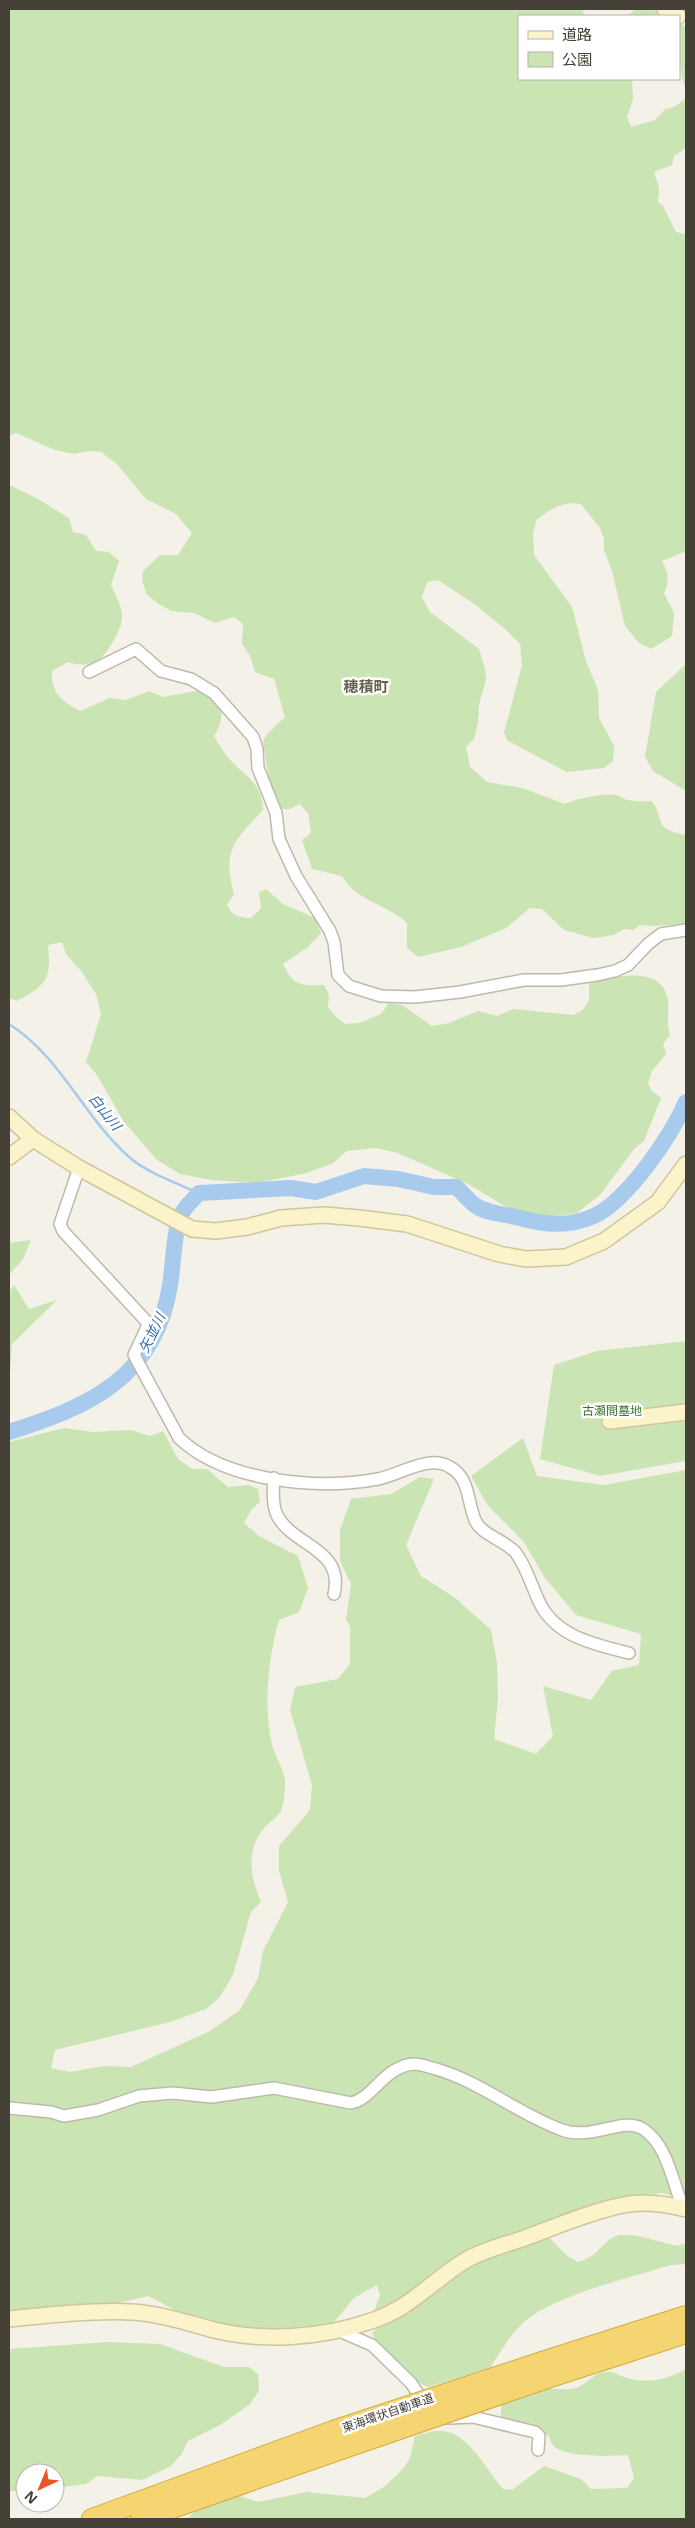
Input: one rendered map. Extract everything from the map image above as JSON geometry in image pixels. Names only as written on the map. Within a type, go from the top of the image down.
[{"type":"highway","name":"東海環状自動車道","points":[[92,2519],[337,2440],[545,2370],[686,2316]]},
{"type":"highway","name":"東海環状自動車道","points":[[545,2370],[686,2333]]},
{"type":"highway","name":"東海環状自動車道","points":[[141,2519],[337,2440]]},
{"type":"street","points":[[665,9],[676,15]]},
{"type":"street","points":[[89,672],[136,649],[161,671],[200,683],[214,693],[247,728],[256,743],[258,768],[272,802],[279,839],[296,876],[330,931],[334,942],[338,975],[349,986],[382,996],[415,997],[460,992],[524,980],[561,980],[597,975],[615,972],[628,965],[648,944],[661,934],[686,930]]},
{"type":"street","points":[[9,1117],[33,1139],[79,1168],[192,1229],[230,1230],[281,1218],[324,1215],[350,1217],[407,1224],[512,1257],[554,1259],[591,1248],[633,1222],[658,1202],[686,1164]]},
{"type":"street","points":[[9,1157],[33,1139]]},
{"type":"street","points":[[79,1168],[60,1224],[63,1231],[147,1322],[134,1355],[179,1438],[215,1461],[242,1472],[314,1484],[379,1479],[429,1463],[440,1463],[452,1467],[462,1478],[475,1521],[515,1552],[525,1568],[544,1612],[565,1632],[588,1643],[629,1653]]},
{"type":"street","points":[[610,1421],[686,1412]]},
{"type":"street","points":[[274,1478],[273,1489],[276,1513],[282,1521],[317,1550],[335,1570],[337,1580],[334,1594]]},
{"type":"street","points":[[9,2108],[52,2112],[64,2116],[98,2110],[140,2096],[174,2093],[211,2097],[274,2088],[350,2103],[359,2100],[388,2074],[406,2065],[415,2064],[452,2074],[562,2130],[586,2134],[632,2124],[642,2128],[659,2144],[685,2209]]},
{"type":"street","points":[[9,2319],[133,2312],[162,2316],[216,2330],[247,2335],[279,2337],[337,2330],[371,2322],[392,2312],[418,2297],[466,2260],[495,2248],[623,2205],[647,2203],[685,2209]]},
{"type":"street","points":[[337,2330],[372,2345],[411,2383],[433,2414],[444,2418],[473,2417],[535,2432],[538,2436],[538,2450]]},
{"type":"green space","points":[[9,9],[582,9],[585,15],[518,15],[518,80],[632,80],[633,99],[627,117],[631,127],[655,120],[665,109],[674,107],[685,99],[686,95],[686,148],[674,156],[672,165],[654,172],[659,187],[658,202],[663,206],[676,232],[686,234],[686,551],[662,561],[668,577],[664,593],[674,613],[672,636],[651,649],[638,642],[625,626],[612,571],[604,550],[604,539],[600,528],[581,504],[563,505],[547,512],[537,519],[533,533],[534,555],[572,607],[586,661],[598,690],[599,718],[614,746],[613,761],[604,768],[567,772],[508,741],[504,733],[522,665],[520,644],[476,605],[438,580],[427,582],[422,597],[430,612],[479,649],[485,669],[486,680],[479,704],[478,723],[474,739],[466,747],[470,767],[487,782],[522,788],[565,804],[605,795],[617,795],[630,801],[652,801],[664,827],[686,835],[686,924],[640,925],[633,930],[624,929],[614,935],[593,938],[564,930],[542,909],[530,908],[506,928],[461,947],[418,957],[407,948],[407,923],[399,916],[356,892],[342,876],[312,869],[302,840],[311,833],[308,813],[300,804],[290,809],[278,809],[268,774],[263,741],[269,732],[285,717],[274,679],[255,672],[250,656],[242,644],[243,624],[234,617],[215,623],[194,613],[171,611],[147,595],[142,581],[143,571],[160,555],[178,555],[192,533],[176,514],[146,499],[117,464],[101,452],[88,451],[74,454],[55,450],[16,433],[9,436]]},
{"type":"green space","points":[[636,9],[652,9],[666,15],[628,15]]},
{"type":"green space","points":[[680,22],[686,28],[686,90],[680,65]]},
{"type":"green space","points":[[9,485],[38,499],[69,518],[73,532],[86,535],[96,551],[109,552],[119,561],[111,585],[122,614],[116,636],[107,651],[97,661],[85,665],[68,662],[52,671],[53,686],[59,696],[80,711],[110,698],[126,700],[149,691],[163,697],[201,690],[220,703],[221,720],[214,736],[227,756],[251,779],[259,791],[263,810],[233,847],[229,867],[234,894],[227,905],[237,916],[251,918],[261,908],[259,892],[266,889],[283,904],[315,918],[321,933],[308,947],[283,964],[294,981],[303,985],[324,985],[329,995],[328,1007],[345,1024],[359,1023],[381,1014],[389,1003],[402,1005],[432,1026],[449,1023],[478,1011],[497,1016],[513,1009],[573,1015],[583,1010],[589,1000],[589,984],[623,976],[647,977],[657,982],[664,989],[668,1001],[670,1035],[663,1044],[666,1054],[652,1071],[648,1083],[651,1090],[661,1098],[644,1141],[634,1149],[600,1195],[577,1213],[555,1216],[527,1215],[503,1205],[470,1185],[398,1153],[376,1148],[347,1151],[333,1163],[307,1173],[257,1183],[212,1180],[180,1174],[157,1160],[124,1122],[97,1075],[86,1062],[101,1014],[96,994],[81,971],[66,954],[62,942],[48,945],[48,973],[41,985],[17,1001],[9,998]]},
{"type":"green space","points":[[686,664],[686,791],[653,771],[645,757],[656,692]]},
{"type":"green space","points":[[31,1240],[23,1259],[9,1275],[9,1243]]},
{"type":"green space","points":[[14,1285],[29,1309],[57,1300],[12,1344],[9,1389],[9,1292]]},
{"type":"green space","name":"古瀬間墓地","points":[[686,1341],[686,1461],[600,1476],[540,1459],[554,1365],[597,1351]]},
{"type":"green space","points":[[64,1428],[93,1432],[131,1430],[150,1436],[163,1431],[178,1459],[192,1469],[207,1469],[228,1487],[248,1485],[258,1489],[260,1502],[251,1510],[244,1523],[259,1536],[298,1556],[308,1588],[299,1612],[279,1620],[272,1650],[267,1698],[269,1730],[272,1745],[285,1779],[284,1798],[280,1813],[265,1827],[254,1845],[251,1863],[252,1873],[261,1902],[251,1912],[233,1975],[219,1998],[206,2009],[170,2022],[55,2050],[51,2068],[70,2072],[105,2066],[131,2067],[210,2031],[240,2010],[258,1978],[263,1951],[288,1902],[279,1871],[279,1846],[310,1810],[312,1785],[290,1710],[295,1687],[338,1679],[350,1664],[350,1626],[346,1620],[351,1584],[340,1561],[340,1530],[351,1499],[391,1494],[420,1477],[434,1479],[406,1545],[421,1576],[454,1597],[491,1630],[497,1663],[498,1699],[494,1739],[536,1754],[553,1736],[543,1686],[591,1700],[612,1671],[639,1665],[641,1634],[576,1615],[545,1578],[524,1542],[488,1506],[471,1476],[523,1438],[537,1476],[604,1485],[686,1470],[686,2195],[674,2196],[662,2193],[621,2198],[492,2243],[416,2291],[373,2314],[380,2295],[377,2285],[354,2298],[335,2321],[323,2327],[248,2329],[216,2326],[181,2313],[148,2296],[118,2303],[9,2314],[9,1442]]},
{"type":"green space","points":[[618,2235],[634,2235],[677,2246],[686,2243],[686,2264],[671,2265],[615,2281],[573,2296],[537,2313],[514,2332],[490,2368],[428,2387],[396,2364],[381,2348],[372,2333],[433,2294],[469,2266],[548,2236],[566,2255],[578,2262],[592,2256],[608,2241]]},
{"type":"green space","points":[[108,2342],[160,2344],[224,2367],[249,2367],[258,2374],[259,2391],[249,2405],[220,2425],[188,2441],[181,2455],[171,2466],[142,2480],[97,2476],[86,2484],[65,2487],[65,2463],[15,2463],[15,2491],[9,2491],[9,2349]]},
{"type":"green space","points":[[686,2369],[686,2519],[187,2519],[195,2511],[239,2496],[258,2502],[307,2492],[365,2498],[384,2487],[403,2469],[410,2458],[415,2436],[436,2431],[451,2433],[469,2445],[503,2489],[512,2490],[544,2466],[581,2479],[591,2489],[627,2488],[634,2478],[628,2455],[590,2455],[568,2453],[560,2450],[553,2445],[549,2436],[501,2419],[501,2405],[515,2396],[533,2390],[575,2388],[597,2374],[605,2372],[635,2380],[650,2381],[671,2376]]},
{"type":"waterway","name":"白山川","points":[[9,1024],[43,1053],[112,1140],[128,1156],[152,1172],[199,1193]]},
{"type":"waterway","name":"矢並川","points":[[9,1432],[66,1411],[91,1399],[114,1384],[134,1365],[150,1343],[162,1317],[170,1285],[175,1240],[180,1217],[183,1210],[199,1193],[291,1188],[316,1192],[364,1176],[398,1179],[434,1187],[456,1187],[473,1204],[486,1211],[539,1222],[557,1224],[575,1222],[585,1220],[607,1208],[634,1182],[659,1149],[686,1102]]},
{"type":"district","name":"穂積町","points":[[366,687]]}]
